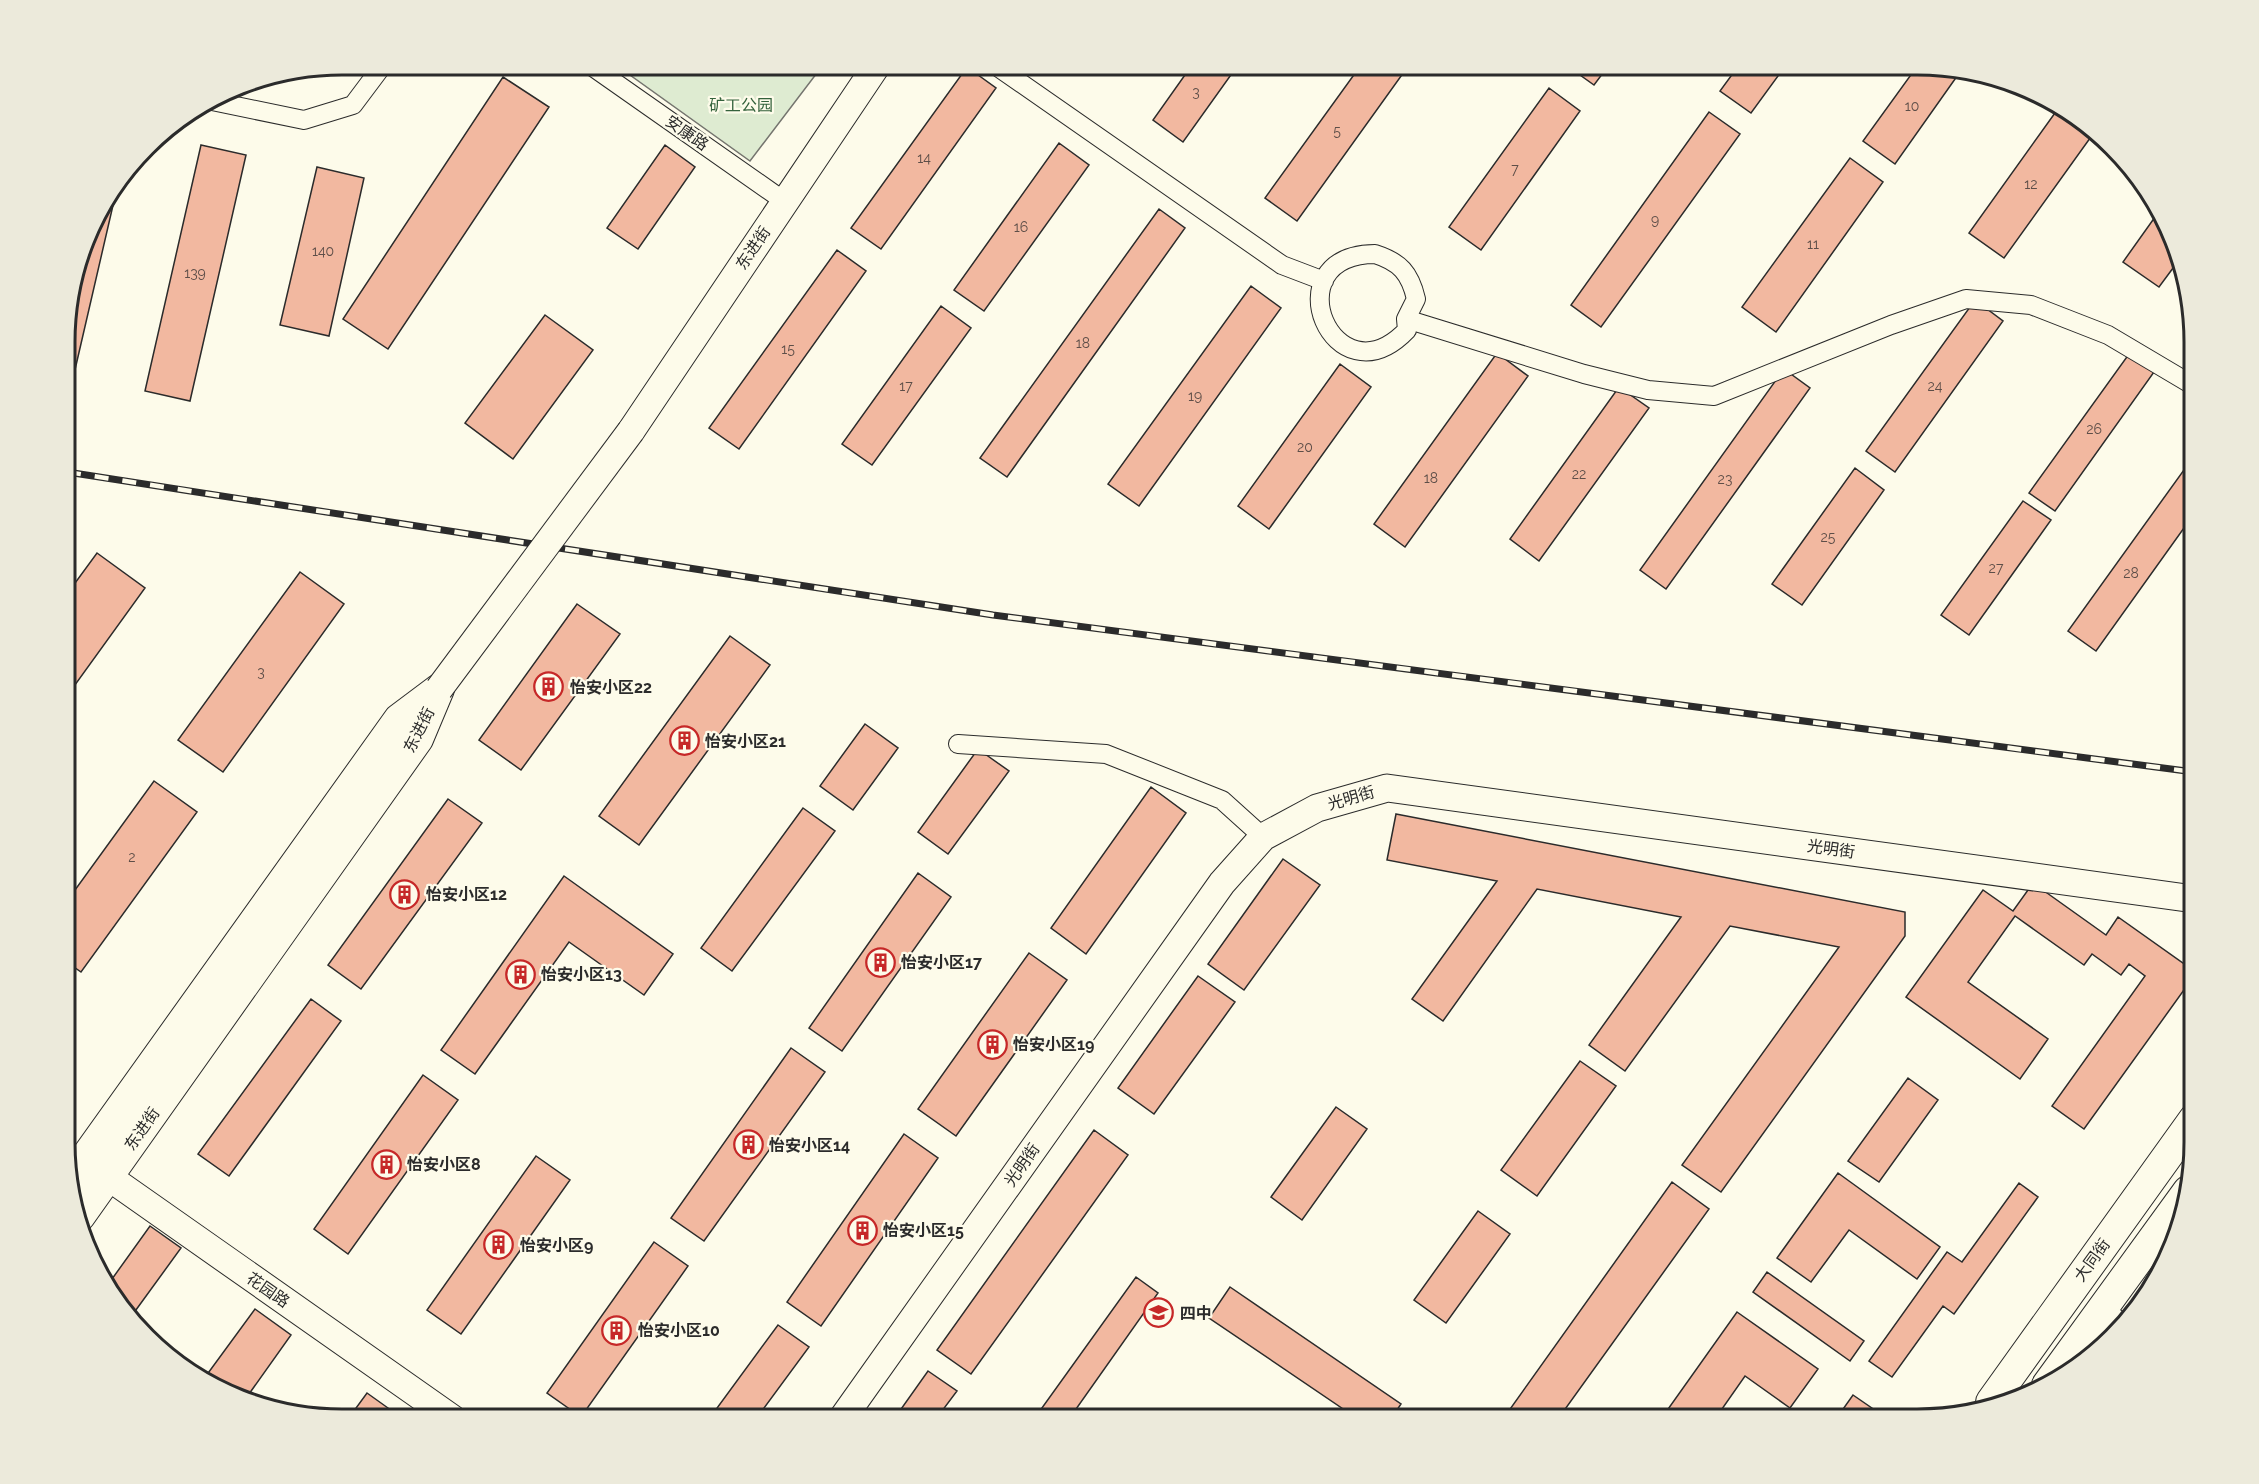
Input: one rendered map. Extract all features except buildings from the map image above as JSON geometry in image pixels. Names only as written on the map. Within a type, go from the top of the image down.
[{"type":"main road","name":"东进街","points":[[84,1211],[418,738],[439,689],[631,431],[869,75]]},
{"type":"main road","name":"东进街","points":[[77,1170],[399,719],[439,689]]},
{"type":"main road","name":"光明街","points":[[849,1409],[1222,883],[1263,837],[1317,808],[1387,788],[2184,898]]},
{"type":"main road","name":"大同街","points":[[1994,1398],[2184,1133]]},
{"type":"main road","name":"花园路","points":[[77,1171],[108,1177],[439,1409]]},
{"type":"main road","points":[[2070,1361],[2109,1319],[2174,1213]]},
{"type":"street","points":[[223,103],[304,120],[353,105],[375,75]]},
{"type":"street","name":"安康路","points":[[606,75],[784,201]]},
{"type":"street","points":[[1012,75],[1282,265],[1324,281]]},
{"type":"street","points":[[1375,254],[1390,259],[1403,269],[1412,283],[1416,299],[1406,319],[1407,330],[1396,342],[1381,350],[1364,351],[1348,347],[1334,338],[1325,326],[1320,311],[1320,296],[1324,281],[1333,269],[1353,257],[1375,254]]},
{"type":"street","points":[[1406,319],[1584,374],[1648,390],[1714,396],[1891,325],[1965,299],[2031,305],[2108,335],[2184,380]]},
{"type":"street","points":[[958,744],[1106,754],[1222,800],[1263,837]]},
{"type":"green space","name":"矿工公园","points":[[630,75],[815,75],[750,161]]},
{"type":"railway","points":[[75,473],[993,615],[2184,771]]},
{"type":"place","name":"怡安小区22","points":[[549,687]]},
{"type":"place","name":"怡安小区21","points":[[684,741]]},
{"type":"place","name":"怡安小区12","points":[[405,894]]},
{"type":"place","name":"怡安小区17","points":[[880,962]]},
{"type":"place","name":"怡安小区13","points":[[520,974]]},
{"type":"place","name":"怡安小区19","points":[[992,1044]]},
{"type":"place","name":"怡安小区14","points":[[748,1145]]},
{"type":"place","name":"怡安小区8","points":[[386,1164]]},
{"type":"place","name":"怡安小区15","points":[[862,1230]]},
{"type":"place","name":"怡安小区9","points":[[499,1245]]},
{"type":"place","name":"四中","points":[[1159,1313]]},
{"type":"place","name":"怡安小区10","points":[[617,1330]]}]
